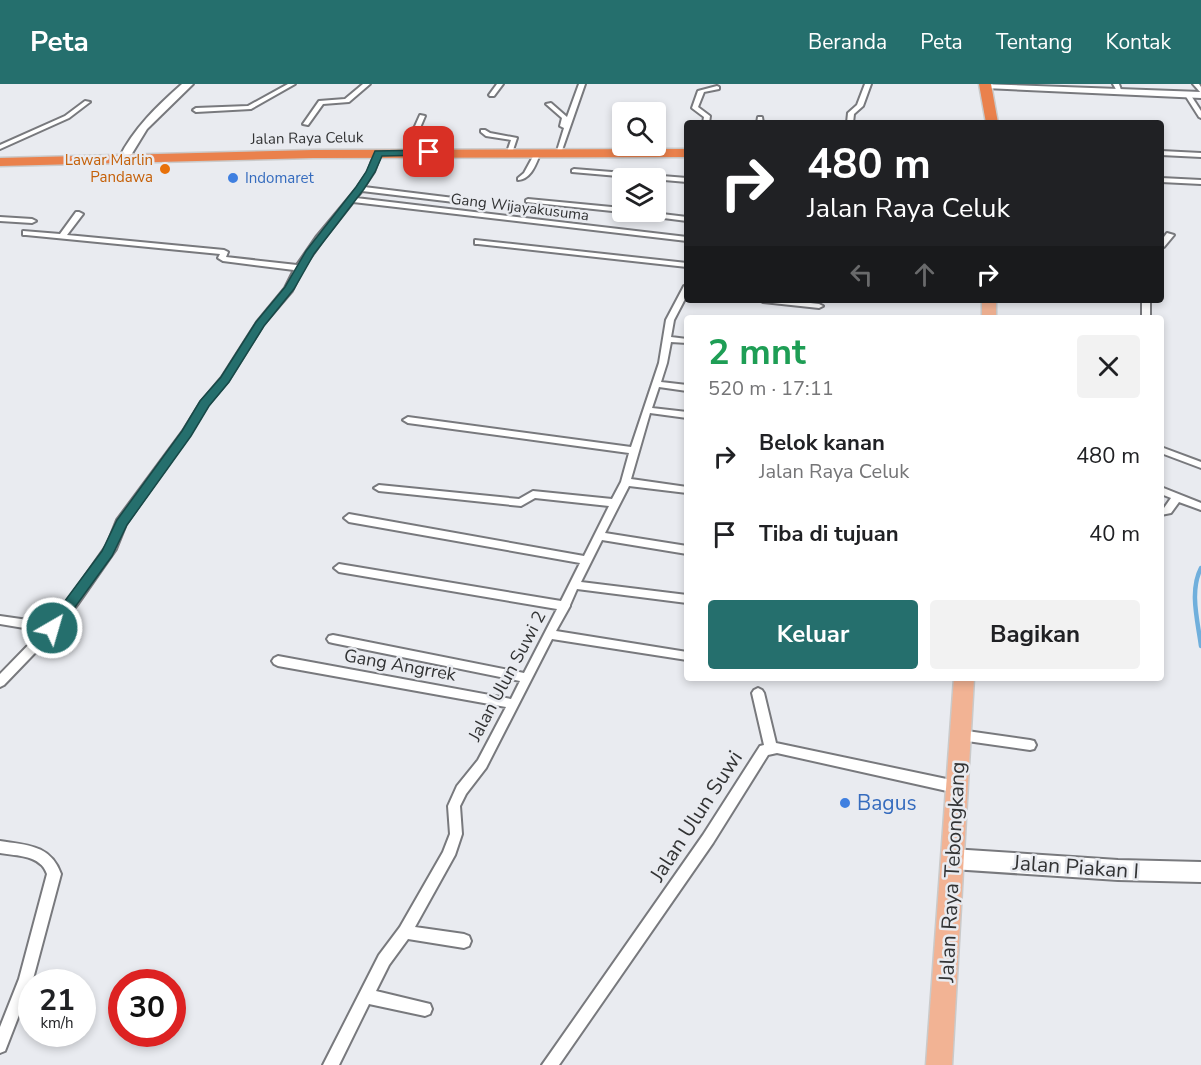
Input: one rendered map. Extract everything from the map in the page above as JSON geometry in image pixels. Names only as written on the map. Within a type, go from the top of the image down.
[{"type":"highway","points":[[985,84],[991,120]]},
{"type":"highway","name":"Jalan Raya Celuk","points":[[0,162],[378,153],[684,153]]},
{"type":"main road","name":"Jalan Raya Tebongkang","points":[[939,1065],[964,681]]},
{"type":"street","points":[[124,158],[133,140],[149,118],[188,84]]},
{"type":"street","points":[[196,110],[249,108],[292,84]]},
{"type":"street","points":[[306,124],[321,102],[347,101],[367,84]]},
{"type":"street","points":[[492,95],[500,84]]},
{"type":"street","points":[[549,152],[582,84]]},
{"type":"street","points":[[850,120],[851,113],[860,106],[868,84]]},
{"type":"street","points":[[985,84],[1118,88],[1188,95],[1201,93],[1196,84]]},
{"type":"street","points":[[706,120],[707,116],[695,108],[701,91],[705,88],[717,88]]},
{"type":"street","points":[[1188,95],[1200,112]]},
{"type":"street","points":[[0,147],[67,117],[87,102]]},
{"type":"street","points":[[520,179],[549,152],[565,120],[549,104]]},
{"type":"street","points":[[410,153],[411,142],[422,116]]},
{"type":"street","points":[[483,131],[488,135],[515,139],[510,153]]},
{"type":"street","points":[[0,682],[52,628],[107,553],[121,523],[186,433],[204,404],[225,379],[260,324],[289,289],[299,268],[360,189],[371,172],[378,153]]},
{"type":"street","points":[[1164,153],[1201,155]]},
{"type":"street","points":[[574,171],[684,180]]},
{"type":"street","points":[[1164,180],[1201,182]]},
{"type":"street","points":[[360,189],[454,200]]},
{"type":"street","name":"Gang Wijayakusuma","points":[[351,200],[684,239]]},
{"type":"street","points":[[528,201],[612,209]]},
{"type":"street","points":[[62,237],[79,214]]},
{"type":"street","points":[[666,216],[684,219]]},
{"type":"street","points":[[0,219],[32,221]]},
{"type":"street","points":[[26,233],[224,252],[223,259],[299,268]]},
{"type":"street","points":[[1164,242],[1170,235]]},
{"type":"street","points":[[478,242],[684,266]]},
{"type":"street","name":"Jalan Ulun Suwi 2","points":[[331,1065],[384,960],[405,932],[453,844],[456,834],[454,806],[461,790],[482,764],[576,585],[626,482],[656,384],[668,339],[670,320],[684,295]]},
{"type":"street","points":[[791,303],[819,306]]},
{"type":"street","points":[[668,339],[684,341]]},
{"type":"street","points":[[656,384],[684,388]]},
{"type":"street","points":[[647,410],[684,415]]},
{"type":"street","points":[[408,420],[634,451]]},
{"type":"street","points":[[1164,451],[1201,465]]},
{"type":"street","points":[[626,482],[684,490]]},
{"type":"street","points":[[379,488],[521,503],[533,494],[616,503]]},
{"type":"street","points":[[1164,491],[1201,507]]},
{"type":"street","points":[[1164,512],[1167,512],[1177,497]]},
{"type":"street","points":[[349,518],[587,560]]},
{"type":"street","points":[[600,536],[684,550]]},
{"type":"street","points":[[339,568],[565,606]]},
{"type":"street","points":[[576,585],[684,599]]},
{"type":"street","points":[[0,620],[52,628]]},
{"type":"street","points":[[549,634],[684,656]]},
{"type":"street","points":[[333,639],[526,678]]},
{"type":"street","name":"Gang Angrrek","points":[[278,661],[514,704]]},
{"type":"street","points":[[758,693],[771,748]]},
{"type":"street","points":[[960,735],[1030,745]]},
{"type":"street","name":"Jalan Ulun Suwi","points":[[550,1065],[708,839],[764,750],[771,748],[956,787]]},
{"type":"street","points":[[0,847],[43,855],[53,865],[54,874],[26,979],[0,1046]]},
{"type":"street","name":"Jalan Piakan I","points":[[952,859],[1118,870],[1201,872]]},
{"type":"street","points":[[405,932],[464,941]]},
{"type":"street","points":[[365,996],[425,1009]]},
{"type":"waterway","points":[[1201,568],[1197,577],[1195,596],[1201,646]]},
{"type":"place","name":"Lawar Marlin Pandawa","points":[[165,169]]},
{"type":"place","name":"Indomaret","points":[[233,178]]},
{"type":"place","name":"Bagus","points":[[845,803]]},
{"type":"route","points":[[52,628],[107,553],[121,523],[140,499],[204,404],[225,379],[260,324],[289,289],[309,253],[360,189],[371,172],[378,153],[429,152]]}]
